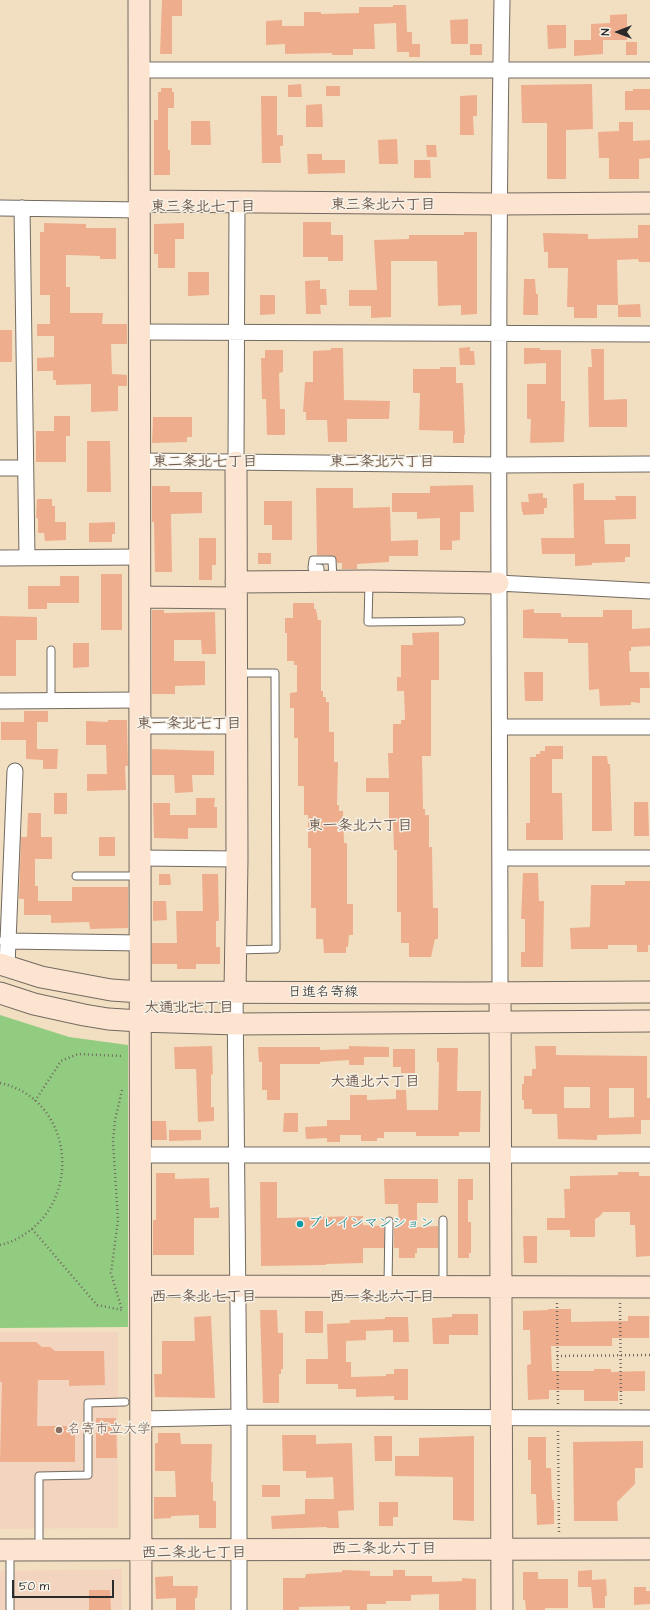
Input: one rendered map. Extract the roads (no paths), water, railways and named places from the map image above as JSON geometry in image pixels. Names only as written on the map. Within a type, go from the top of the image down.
[{"type":"street","points":[[139,0],[141,205],[141,1610]]},
{"type":"street","points":[[502,0],[500,70],[500,465],[498,583],[501,727],[500,1287],[502,1610]]},
{"type":"street","points":[[140,70],[650,70]]},
{"type":"street","points":[[237,202],[237,859],[235,992],[239,1417],[239,1610]]},
{"type":"street","points":[[0,208],[237,202],[500,204],[650,202]]},
{"type":"street","points":[[22,208],[27,558]]},
{"type":"street","points":[[140,332],[650,334]]},
{"type":"street","points":[[140,461],[500,465],[650,464]]},
{"type":"street","points":[[0,468],[26,468]]},
{"type":"street","points":[[0,558],[140,558]]},
{"type":"street","points":[[140,597],[236,590],[326,581],[498,583],[650,590]]},
{"type":"street","points":[[0,700],[140,700]]},
{"type":"street","points":[[140,726],[236,726]]},
{"type":"street","points":[[501,727],[650,727]]},
{"type":"street","points":[[4,965],[7,941],[15,770]]},
{"type":"street","points":[[500,858],[650,858]]},
{"type":"street","points":[[141,867],[237,859]]},
{"type":"street","points":[[7,941],[141,943]]},
{"type":"street","name":"日進名寄線","points":[[4,965],[41,977],[111,990],[141,992],[650,992]]},
{"type":"street","points":[[0,993],[34,1004],[84,1015],[108,1019],[140,1021],[236,1024],[650,1021]]},
{"type":"street","points":[[141,1155],[650,1155]]},
{"type":"street","points":[[142,1286],[650,1287]]},
{"type":"street","points":[[141,1419],[239,1417],[650,1418]]},
{"type":"street","points":[[5,1550],[650,1549]]},
{"type":"lane","points":[[369,581],[368,622],[461,621]]},
{"type":"lane","points":[[51,650],[52,700]]},
{"type":"lane","points":[[236,673],[275,673],[276,949],[236,950]]},
{"type":"lane","points":[[76,876],[141,867]]},
{"type":"lane","points":[[443,1220],[443,1287]]},
{"type":"lane","points":[[388,1286],[389,1221]]},
{"type":"lane","points":[[39,1550],[39,1476],[88,1475],[88,1403],[125,1402]]},
{"type":"lane","points":[[5,1550],[10,1610]]},
{"type":"place","name":"ブレインマンション","points":[[300,1224]]},
{"type":"place","name":"名寄市立大学","points":[[59,1430]]},
{"type":"district","name":"東三条北六丁目","points":[[383,206]]},
{"type":"district","name":"東三条北七丁目","points":[[203,208]]},
{"type":"district","name":"東二条北七丁目","points":[[205,463]]},
{"type":"district","name":"東二条北六丁目","points":[[382,463]]},
{"type":"district","name":"東一条北七丁目","points":[[189,725]]},
{"type":"district","name":"東一条北六丁目","points":[[360,827]]},
{"type":"district","name":"大通北七丁目","points":[[189,1009]]},
{"type":"district","name":"大通北六丁目","points":[[375,1083]]},
{"type":"district","name":"西一条北七丁目","points":[[204,1298]]},
{"type":"district","name":"西一条北六丁目","points":[[382,1298]]},
{"type":"district","name":"西二条北六丁目","points":[[384,1550]]},
{"type":"district","name":"西二条北七丁目","points":[[194,1554]]}]
